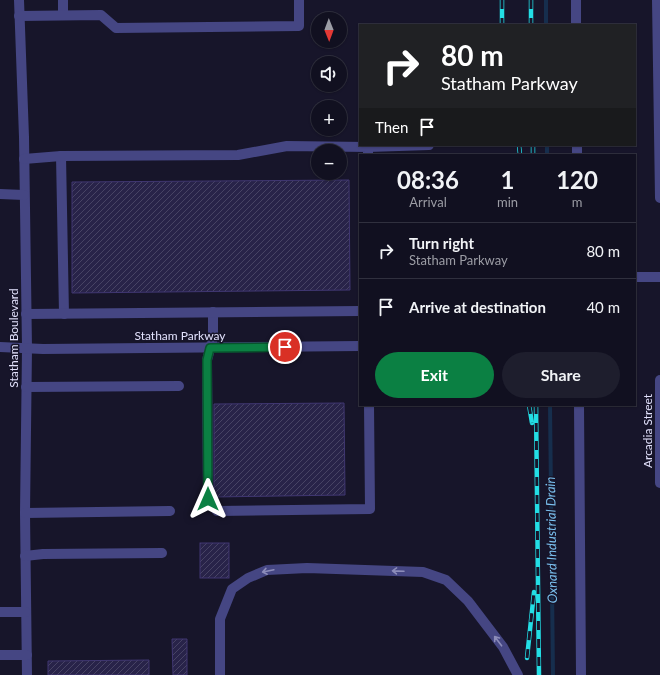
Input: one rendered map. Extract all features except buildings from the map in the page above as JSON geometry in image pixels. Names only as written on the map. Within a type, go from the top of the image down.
[{"type":"street","name":"Statham Boulevard","points":[[19,0],[24,159],[27,348],[25,513],[27,675]]},
{"type":"street","points":[[63,0],[63,15]]},
{"type":"street","points":[[19,16],[101,15],[116,28],[299,26],[299,0]]},
{"type":"street","points":[[576,0],[576,24]]},
{"type":"street","points":[[657,0],[659,38],[660,198]]},
{"type":"street","points":[[24,159],[61,156],[238,155],[287,146],[368,151],[418,146]]},
{"type":"street","points":[[61,156],[64,314]]},
{"type":"street","points":[[0,194],[24,195]]},
{"type":"street","points":[[636,277],[660,277]]},
{"type":"street","points":[[26,314],[359,311]]},
{"type":"street","points":[[213,312],[213,338],[207,360],[208,499],[217,511],[370,509],[369,406]]},
{"type":"street","name":"Statham Parkway","points":[[0,347],[210,348],[359,346]]},
{"type":"street","name":"Arcadia Street","points":[[660,380],[660,483]]},
{"type":"street","points":[[26,387],[179,386]]},
{"type":"street","points":[[579,406],[581,675]]},
{"type":"street","points":[[25,513],[170,511]]},
{"type":"street","points":[[25,556],[43,554],[162,553]]},
{"type":"street","points":[[220,675],[220,619],[232,589],[248,578],[267,570],[307,568],[423,572],[446,580],[468,601],[503,647],[518,675]]},
{"type":"street","points":[[0,612],[26,612]]},
{"type":"street","points":[[0,655],[27,655]]},
{"type":"waterway","name":"Oxnard Industrial Drain","points":[[546,0],[546,24]]},
{"type":"waterway","name":"Oxnard Industrial Drain","points":[[547,146],[547,154]]},
{"type":"waterway","name":"Oxnard Industrial Drain","points":[[550,406],[553,675]]},
{"type":"railway","points":[[502,0],[502,24]]},
{"type":"railway","points":[[531,0],[531,24]]},
{"type":"railway","points":[[519,146],[520,154]]},
{"type":"railway","points":[[533,146],[533,154]]},
{"type":"railway","points":[[529,406],[532,423]]},
{"type":"railway","points":[[536,406],[539,675]]},
{"type":"railway","points":[[527,658],[534,592]]},
{"type":"route","points":[[208,499],[207,360],[210,348],[285,347]]}]
